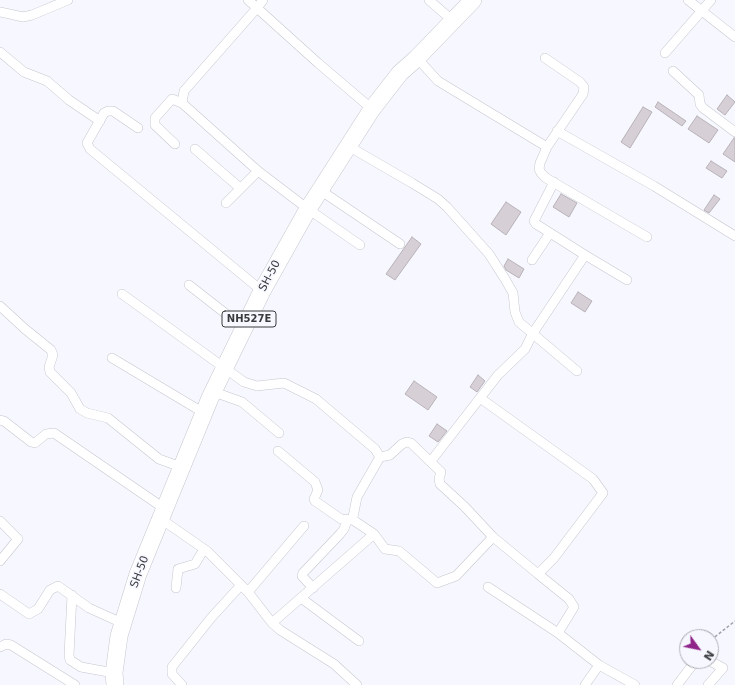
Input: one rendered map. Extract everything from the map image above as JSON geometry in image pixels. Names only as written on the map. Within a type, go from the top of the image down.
[{"type":"highway","name":"SH-50","points":[[115,679],[122,623],[138,574],[204,413],[262,291],[308,209],[372,109],[400,72],[417,58],[473,0]]},
{"type":"street","points":[[0,12],[23,16],[32,15],[68,0]]},
{"type":"street","points":[[248,0],[318,64],[372,109]]},
{"type":"street","points":[[182,103],[184,91],[263,0]]},
{"type":"street","points":[[429,0],[452,21]]},
{"type":"street","points":[[688,0],[735,37]]},
{"type":"street","points":[[665,53],[711,0]]},
{"type":"street","points":[[0,52],[24,72],[47,81],[68,100],[100,121]]},
{"type":"street","points":[[417,58],[435,79],[547,147]]},
{"type":"street","points":[[545,58],[580,82],[584,87],[583,94],[547,147],[539,169],[546,178],[647,237]]},
{"type":"street","points":[[673,71],[699,95],[700,104],[703,108],[735,132]]},
{"type":"street","points":[[175,144],[155,125],[154,122],[155,118],[172,99],[182,103],[258,171],[308,209],[360,245]]},
{"type":"street","points":[[138,128],[113,111],[108,111],[104,113],[87,144],[90,149],[262,291]]},
{"type":"street","points":[[557,131],[654,186],[735,236]]},
{"type":"street","points":[[348,146],[438,199],[447,207],[489,254],[513,293],[515,312],[519,322],[577,371]]},
{"type":"street","points":[[195,149],[240,188]]},
{"type":"street","points":[[226,203],[258,171]]},
{"type":"street","points":[[554,182],[534,220],[536,224],[585,256],[627,280]]},
{"type":"street","points":[[320,190],[400,244]]},
{"type":"street","points":[[532,260],[550,233]]},
{"type":"street","points":[[431,461],[498,375],[525,349],[533,333],[585,256]]},
{"type":"street","points":[[190,285],[244,328]]},
{"type":"street","points":[[122,294],[225,370],[250,385],[257,386],[284,383],[316,399],[375,449],[380,458]]},
{"type":"street","points":[[0,306],[51,350],[53,355],[49,367],[50,372],[71,393],[80,408],[88,413],[108,418],[159,459],[181,467]]},
{"type":"street","points":[[112,358],[204,413]]},
{"type":"street","points":[[214,392],[242,402],[278,433]]},
{"type":"street","points":[[480,398],[593,479],[603,493],[554,558],[538,574]]},
{"type":"street","points":[[0,420],[4,421],[31,442],[35,443],[46,434],[54,433],[163,514],[204,549],[244,589],[272,623],[280,630],[334,664],[357,685]]},
{"type":"street","points":[[313,588],[302,576],[303,573],[344,529],[350,520],[357,497],[380,458],[390,455],[407,442],[431,461],[441,472],[439,479],[440,484],[465,507],[493,537],[569,599],[574,607],[558,633]]},
{"type":"street","points":[[278,451],[314,482],[318,490],[314,499],[315,501],[338,518],[350,520],[374,534],[385,549],[399,551],[438,583],[456,576],[493,537]]},
{"type":"street","points":[[0,521],[18,539],[0,562]]},
{"type":"street","points":[[182,685],[172,674],[172,667],[211,618],[244,589],[304,526]]},
{"type":"street","points":[[272,623],[374,534]]},
{"type":"street","points":[[176,588],[178,569],[195,564],[204,549]]},
{"type":"street","points":[[0,594],[29,614],[38,608],[50,590],[54,587],[63,588],[89,608],[122,623]]},
{"type":"street","points":[[488,588],[558,633],[599,665],[634,685]]},
{"type":"street","points":[[72,594],[70,660],[81,667],[115,679]]},
{"type":"street","points":[[301,598],[359,641]]},
{"type":"street","points":[[0,647],[6,644],[11,645],[75,685]]},
{"type":"street","points":[[585,685],[599,665]]},
{"type":"street","points":[[708,685],[723,668],[719,666]]},
{"type":"street","points":[[677,685],[689,669]]},
{"type":"path","points":[[719,634],[735,621]]},
{"type":"building","points":[[727,95],[735,102],[725,115],[717,109]]},
{"type":"building","points":[[658,102],[686,121],[682,126],[655,107]]},
{"type":"building","points":[[643,107],[652,112],[630,148],[621,142]]},
{"type":"building","points":[[697,116],[718,130],[709,143],[688,129]]},
{"type":"building","points":[[735,138],[735,162],[723,154]]},
{"type":"building","points":[[711,161],[727,171],[722,178],[706,168]]},
{"type":"building","points":[[561,194],[577,203],[569,217],[553,207]]},
{"type":"building","points":[[714,195],[720,199],[709,213],[704,210]]},
{"type":"building","points":[[506,202],[521,212],[506,235],[491,224]]},
{"type":"building","points":[[412,237],[421,244],[395,280],[386,274]]},
{"type":"building","points":[[508,259],[524,269],[519,278],[506,270],[504,266]]},
{"type":"building","points":[[578,292],[592,301],[585,312],[571,303]]},
{"type":"building","points":[[478,375],[485,381],[477,392],[470,387]]},
{"type":"building","points":[[414,381],[437,397],[428,410],[405,394]]},
{"type":"building","points":[[437,424],[447,431],[438,442],[429,436]]}]
